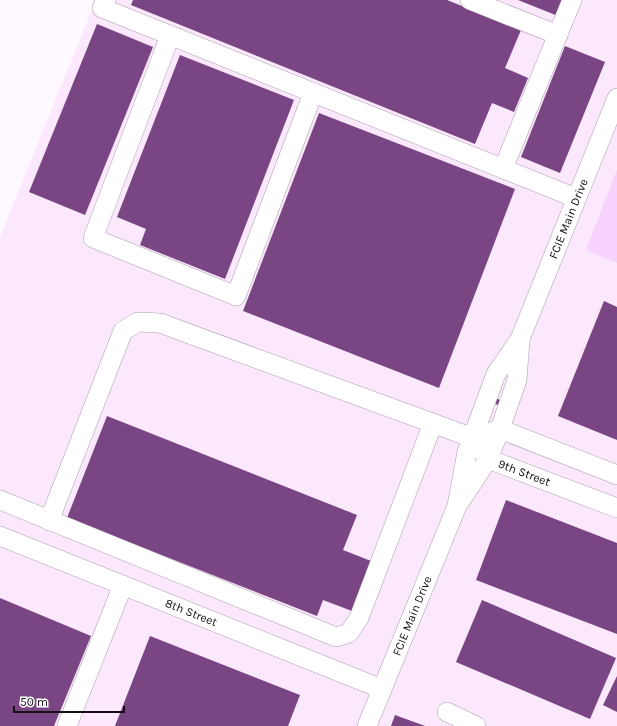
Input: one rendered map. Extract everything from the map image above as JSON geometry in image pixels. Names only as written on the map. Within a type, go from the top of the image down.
[{"type":"street","points":[[106,0],[102,8],[576,198]]},
{"type":"street","points":[[470,0],[558,35]]},
{"type":"street","points":[[503,169],[572,0]]},
{"type":"street","points":[[170,36],[93,238],[236,296],[313,93]]},
{"type":"street","name":"FCIE Main Drive","points":[[367,726],[456,506],[467,452],[496,374],[520,339],[617,98]]},
{"type":"street","points":[[49,521],[123,330],[138,322],[160,323],[472,438],[500,429],[617,475]]},
{"type":"street","name":"FCIE Main Drive","points":[[456,506],[488,459],[500,429],[517,380],[520,339]]},
{"type":"street","points":[[0,500],[336,637],[349,633],[359,618],[433,423]]},
{"type":"street","name":"9th Street","points":[[472,438],[488,459],[617,508]]},
{"type":"street","name":"8th Street","points":[[0,536],[382,689]]},
{"type":"street","points":[[67,726],[123,585]]},
{"type":"street","points":[[447,712],[476,726]]},
{"type":"shaded area","points":[[96,0],[617,0],[617,726],[0,726],[0,237]]},
{"type":"shaded area","points":[[617,170],[617,263],[586,250]]},
{"type":"building","points":[[133,0],[447,0],[521,30],[505,68],[528,78],[514,112],[492,103],[475,144],[131,5]]},
{"type":"building","points":[[518,0],[564,0],[558,16]]},
{"type":"building","points":[[97,24],[153,47],[85,215],[29,192]]},
{"type":"building","points":[[565,46],[605,62],[560,173],[521,157]]},
{"type":"building","points":[[180,55],[294,100],[225,279],[140,245],[146,229],[117,217]]},
{"type":"building","points":[[319,113],[515,189],[439,388],[243,311]]},
{"type":"building","points":[[604,301],[617,307],[617,440],[558,416]]},
{"type":"building","points":[[496,398],[500,400],[498,405],[494,403]]},
{"type":"building","points":[[107,416],[357,515],[343,550],[371,561],[352,611],[323,600],[317,616],[67,518]]},
{"type":"building","points":[[506,500],[617,543],[617,634],[476,580]]},
{"type":"building","points":[[0,598],[91,636],[54,726],[0,726]]},
{"type":"building","points":[[482,600],[616,658],[590,719],[456,662]]},
{"type":"building","points":[[150,636],[300,695],[288,726],[115,726]]},
{"type":"building","points":[[617,676],[617,712],[603,705]]},
{"type":"building","points":[[395,715],[425,726],[391,726]]}]
